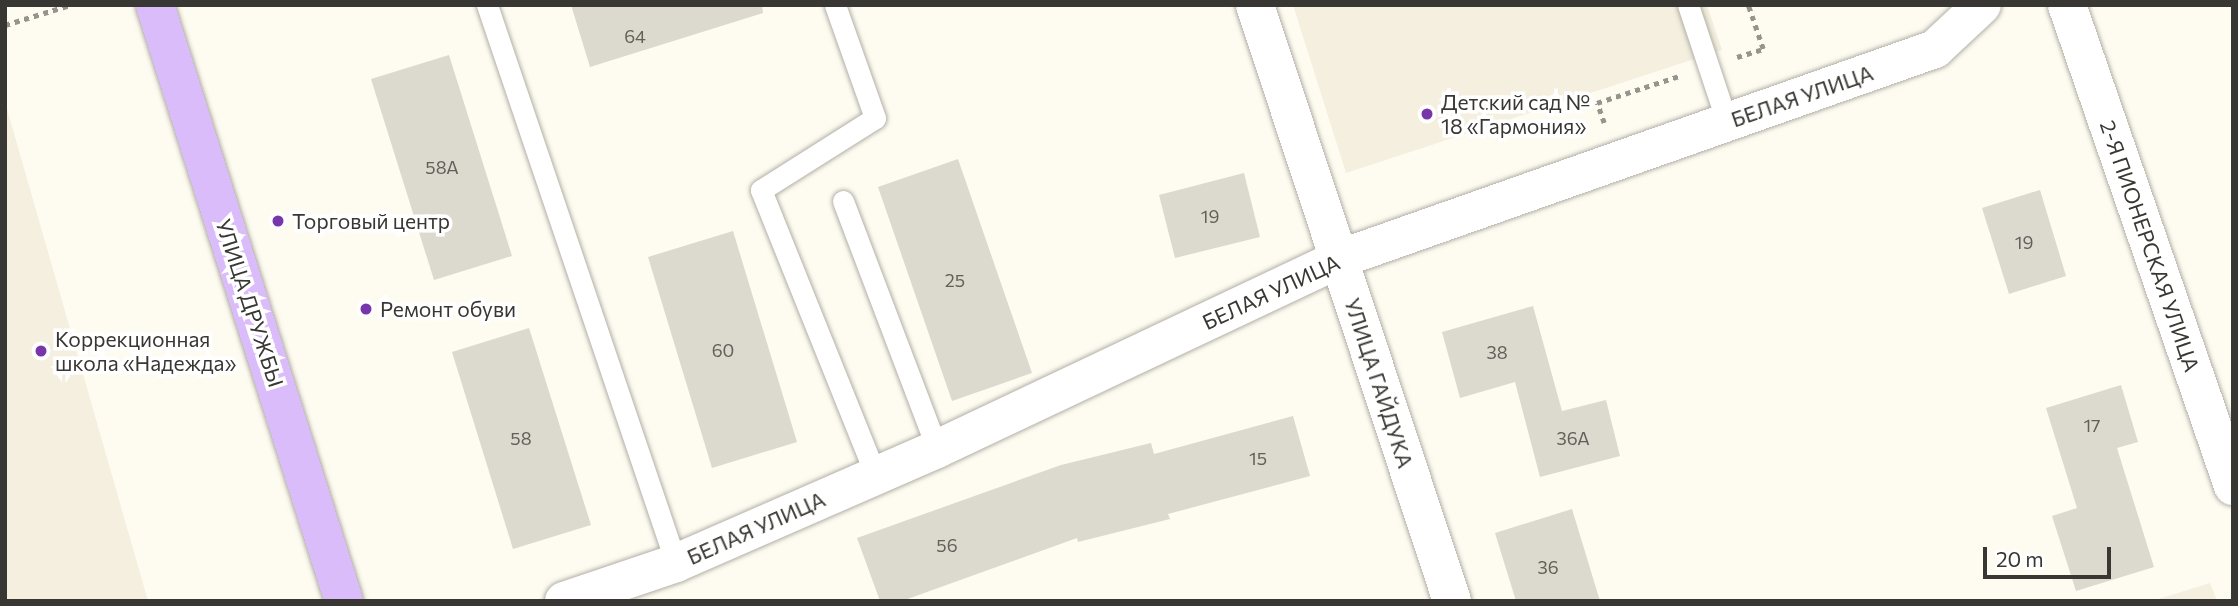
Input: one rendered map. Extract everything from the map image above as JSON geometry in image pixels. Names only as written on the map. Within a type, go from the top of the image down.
[{"type":"main road","name":"УЛИЦА ДРУЖБЫ","points":[[155,5],[344,601]]},
{"type":"street","name":"УЛИЦА ГАЙДУКА","points":[[1255,5],[1452,601]]},
{"type":"street","name":"БЕЛАЯ УЛИЦА","points":[[564,601],[676,563],[876,476],[1339,259],[1935,49],[1982,5]]},
{"type":"street","name":"2-Я ПИОНЕРСКАЯ УЛИЦА","points":[[2067,5],[2233,486]]},
{"type":"lane","points":[[487,5],[676,563]]},
{"type":"lane","points":[[835,5],[875,118],[761,190],[876,476]]},
{"type":"lane","points":[[1688,5],[1727,122]]},
{"type":"lane","points":[[844,201],[937,449]]},
{"type":"path","points":[[5,24],[69,5]]},
{"type":"shaded area","name":"Детский сад № 18 «Гармония»","points":[[1293,5],[1707,5],[1722,50],[1346,173]]},
{"type":"shaded area","name":"Коррекционная школа «Надежда»","points":[[5,102],[148,601],[5,601]]},
{"type":"shaded area","points":[[2210,583],[2217,601],[2152,601]]},
{"type":"building","points":[[571,5],[762,5],[763,13],[590,67]]},
{"type":"building","points":[[449,55],[512,256],[434,280],[371,79]]},
{"type":"building","points":[[958,159],[1032,373],[952,401],[878,187]]},
{"type":"building","points":[[1244,173],[1260,237],[1175,258],[1159,195]]},
{"type":"building","points":[[2040,190],[2066,276],[2009,294],[1982,208]]},
{"type":"building","points":[[733,231],[797,442],[712,468],[648,257]]},
{"type":"building","points":[[1533,306],[1562,411],[1606,400],[1620,456],[1540,477],[1515,382],[1460,398],[1442,332]]},
{"type":"building","points":[[529,328],[591,525],[513,549],[452,352]]},
{"type":"building","points":[[2121,385],[2138,442],[2117,448],[2154,567],[2076,591],[2052,516],[2077,508],[2046,408]]},
{"type":"building","points":[[1293,416],[1310,476],[1168,514],[1170,519],[1078,542],[1077,538],[902,601],[880,601],[857,538],[1061,465],[1151,443],[1154,454]]},
{"type":"building","points":[[1572,509],[1600,601],[1516,601],[1495,533]]},
{"type":"place","name":"Детский сад № 18 «Гармония»","points":[[1427,114]]},
{"type":"place","name":"Торговый центр","points":[[278,221]]},
{"type":"place","name":"Ремонт обуви","points":[[366,309]]},
{"type":"place","name":"Коррекционная школа «Надежда»","points":[[41,351]]}]
